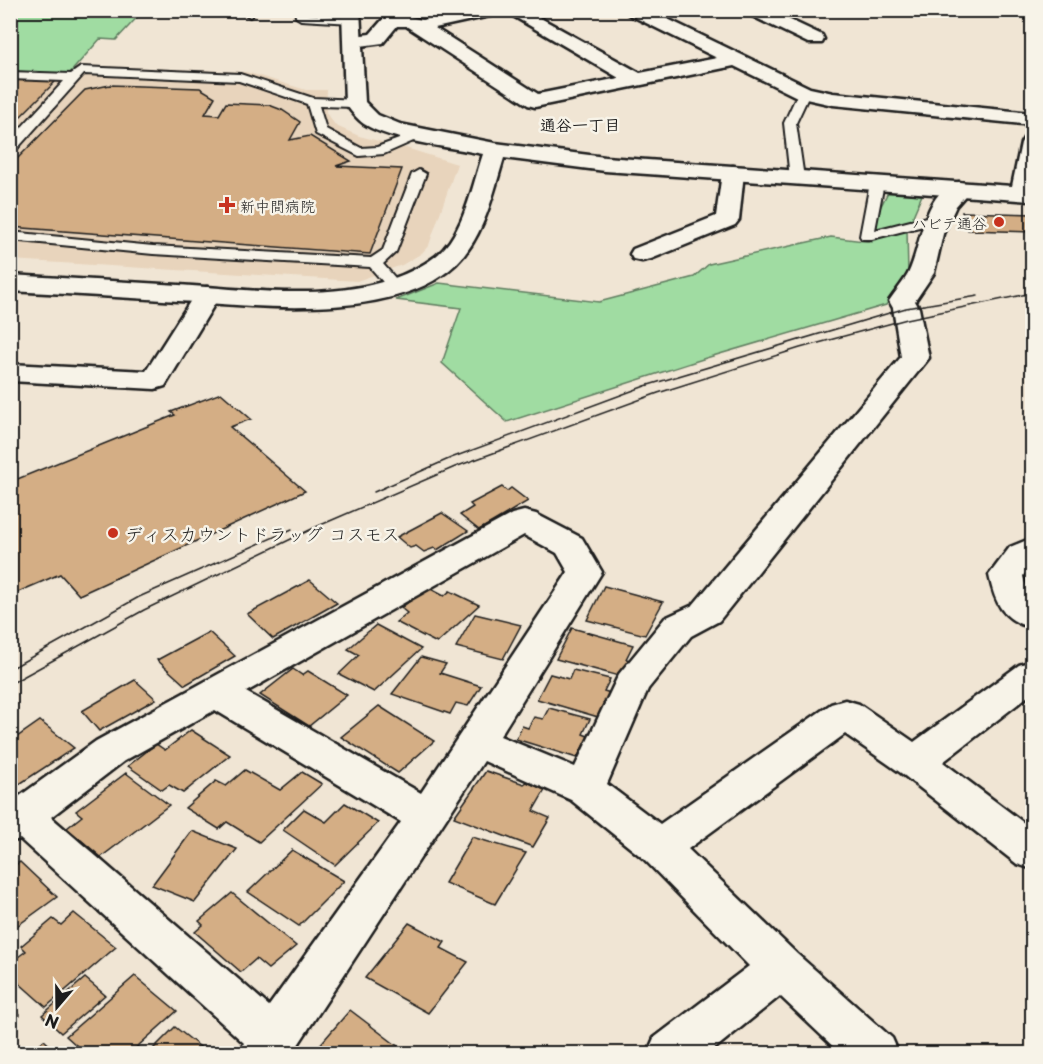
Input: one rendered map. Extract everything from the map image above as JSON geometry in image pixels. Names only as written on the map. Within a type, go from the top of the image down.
[{"type":"street","points":[[419,26],[493,10]]},
{"type":"street","points":[[512,10],[637,81]]},
{"type":"street","points":[[634,10],[804,93],[833,99],[1032,119]]},
{"type":"street","points":[[754,10],[815,39]]},
{"type":"street","points":[[352,22],[376,39],[397,16],[410,21],[535,101],[736,60]]},
{"type":"street","points":[[352,22],[354,103],[370,119],[394,129],[495,150],[605,165],[1028,194],[1023,180],[1032,143]]},
{"type":"street","points":[[10,283],[207,295],[323,299],[394,286],[426,274],[446,260],[465,234],[495,150]]},
{"type":"street","points":[[642,254],[727,220],[732,173]]},
{"type":"street","points":[[585,789],[632,682],[678,627],[706,613],[915,358],[906,308],[902,302],[921,273],[931,234],[945,203],[959,189]]},
{"type":"street","points":[[10,372],[155,380],[207,295]]},
{"type":"street","points":[[524,521],[570,546],[585,572],[477,742],[268,1047],[17,821],[110,751],[524,521]]},
{"type":"street","points":[[1032,549],[1023,555],[1006,575],[1012,600],[1032,616]]},
{"type":"street","points":[[915,762],[1032,674]]},
{"type":"street","points":[[217,693],[427,817]]},
{"type":"street","points":[[659,847],[845,714],[915,762],[1032,852]]},
{"type":"street","points":[[477,742],[585,789],[659,847],[781,968],[875,1053]]},
{"type":"street","points":[[671,1053],[781,968]]},
{"type":"lane","points":[[300,10],[301,17],[352,22]]},
{"type":"lane","points":[[310,10],[310,14],[352,22]]},
{"type":"lane","points":[[10,148],[81,70],[240,78],[312,102],[354,103]]},
{"type":"lane","points":[[10,75],[73,78]]},
{"type":"lane","points":[[796,178],[790,123],[804,93]]},
{"type":"lane","points":[[312,102],[320,131],[359,152],[379,151],[421,135]]},
{"type":"lane","points":[[10,236],[153,250],[374,263],[388,252],[419,174]]},
{"type":"lane","points":[[877,183],[867,236],[938,218]]},
{"type":"lane","points":[[374,263],[394,286]]},
{"type":"shaded area","name":"新中間病院","points":[[77,65],[246,72],[306,90],[327,90],[326,113],[336,126],[359,136],[457,164],[429,245],[422,253],[402,265],[357,281],[11,260],[11,71],[69,74]]},
{"type":"green space","points":[[11,10],[143,11],[116,40],[100,39],[69,74],[11,71]]},
{"type":"green space","points":[[888,192],[922,195],[907,230],[908,274],[886,305],[706,358],[507,422],[442,363],[461,308],[396,300],[439,283],[599,302],[694,277],[709,264],[831,237],[872,242],[876,216]]},
{"type":"building","points":[[153,10],[211,10],[207,14],[152,12]]},
{"type":"building","points":[[10,77],[58,79],[10,127]]},
{"type":"building","name":"新中間病院","points":[[110,85],[200,88],[215,97],[205,114],[219,115],[226,103],[269,105],[282,110],[300,122],[290,140],[310,136],[351,161],[336,166],[402,169],[370,254],[10,227],[10,166],[85,90]]},
{"type":"building","name":"ハビテ通谷","points":[[962,212],[1032,214],[1032,232],[968,230]]},
{"type":"building","name":"ディスカウントドラッグ コスモス","points":[[221,393],[251,419],[230,427],[305,491],[79,595],[60,574],[11,595],[10,482],[175,415],[171,412]]},
{"type":"building","points":[[502,487],[507,491],[511,488],[528,501],[479,530],[460,515],[473,507],[470,504]]},
{"type":"building","points":[[442,513],[468,531],[437,550],[434,548],[424,552],[416,546],[410,548],[397,537]]},
{"type":"building","points":[[310,580],[337,603],[273,639],[247,614]]},
{"type":"building","points":[[604,586],[663,602],[645,635],[587,620]]},
{"type":"building","points":[[427,587],[444,596],[450,591],[479,605],[437,643],[396,622],[407,613],[401,608]]},
{"type":"building","points":[[475,614],[521,625],[503,659],[456,647]]},
{"type":"building","points":[[376,625],[421,649],[374,692],[339,674],[359,655],[348,649]]},
{"type":"building","points":[[572,628],[633,645],[626,659],[631,660],[623,677],[556,659]]},
{"type":"building","points":[[209,632],[235,656],[185,685],[157,660]]},
{"type":"building","points":[[421,657],[446,664],[440,673],[481,686],[468,706],[456,703],[450,714],[392,694]]},
{"type":"building","points":[[293,669],[302,675],[308,671],[347,695],[309,726],[260,695]]},
{"type":"building","points":[[573,670],[610,679],[604,691],[617,695],[605,719],[537,699],[550,674],[569,679]]},
{"type":"building","points":[[135,680],[156,699],[99,731],[82,711]]},
{"type":"building","points":[[379,706],[434,741],[398,773],[341,737]]},
{"type":"building","points":[[549,708],[590,719],[583,734],[588,736],[577,758],[516,739],[522,726],[528,728],[534,717],[543,719]]},
{"type":"building","points":[[40,721],[74,748],[15,787],[10,783],[10,742]]},
{"type":"building","points":[[191,730],[230,755],[183,793],[169,785],[162,790],[128,766],[156,744],[165,750]]},
{"type":"building","points":[[245,770],[280,790],[302,772],[322,784],[259,842],[227,822],[219,829],[185,808],[216,781],[226,786]]},
{"type":"building","points":[[486,771],[524,784],[527,782],[545,790],[533,811],[550,818],[533,847],[454,817]]},
{"type":"building","points":[[126,773],[169,805],[101,857],[67,828],[82,816],[76,811]]},
{"type":"building","points":[[345,803],[378,823],[335,865],[283,830],[304,809],[326,822]]},
{"type":"building","points":[[192,831],[237,849],[195,902],[152,885]]},
{"type":"building","points":[[472,837],[526,853],[495,904],[445,883]]},
{"type":"building","points":[[292,850],[344,881],[299,926],[248,892]]},
{"type":"building","points":[[20,862],[57,897],[10,931],[10,868]]},
{"type":"building","points":[[232,893],[296,946],[268,969],[256,959],[241,972],[195,932],[203,925],[199,921]]},
{"type":"building","points":[[74,913],[116,947],[46,1007],[10,975],[10,963],[26,951],[21,946],[53,919],[61,925]]},
{"type":"building","points":[[409,923],[445,942],[441,948],[468,962],[428,1013],[365,978]]},
{"type":"building","points":[[135,976],[177,1011],[129,1054],[86,1054],[66,1036]]},
{"type":"building","points":[[85,978],[105,995],[61,1033],[42,1015]]},
{"type":"building","points":[[10,1006],[20,1015],[10,1023]]},
{"type":"building","points":[[350,1010],[408,1054],[312,1054]]},
{"type":"building","points":[[175,1027],[209,1054],[148,1054]]},
{"type":"building","points":[[44,1040],[59,1054],[28,1054]]},
{"type":"tram line","points":[[10,684],[144,610],[316,527],[455,467],[658,393],[800,348],[907,319],[1032,293]]},
{"type":"tram line","points":[[374,492],[451,458],[645,386],[906,308],[978,296]]},
{"type":"tram line","points":[[10,669],[139,597],[292,529]]},
{"type":"place","name":"新中間病院","points":[[227,205]]},
{"type":"place","name":"ハビテ通谷","points":[[999,222]]},
{"type":"place","name":"ディスカウントドラッグ コスモス","points":[[113,533]]},
{"type":"district","name":"通谷一丁目","points":[[580,124]]}]
